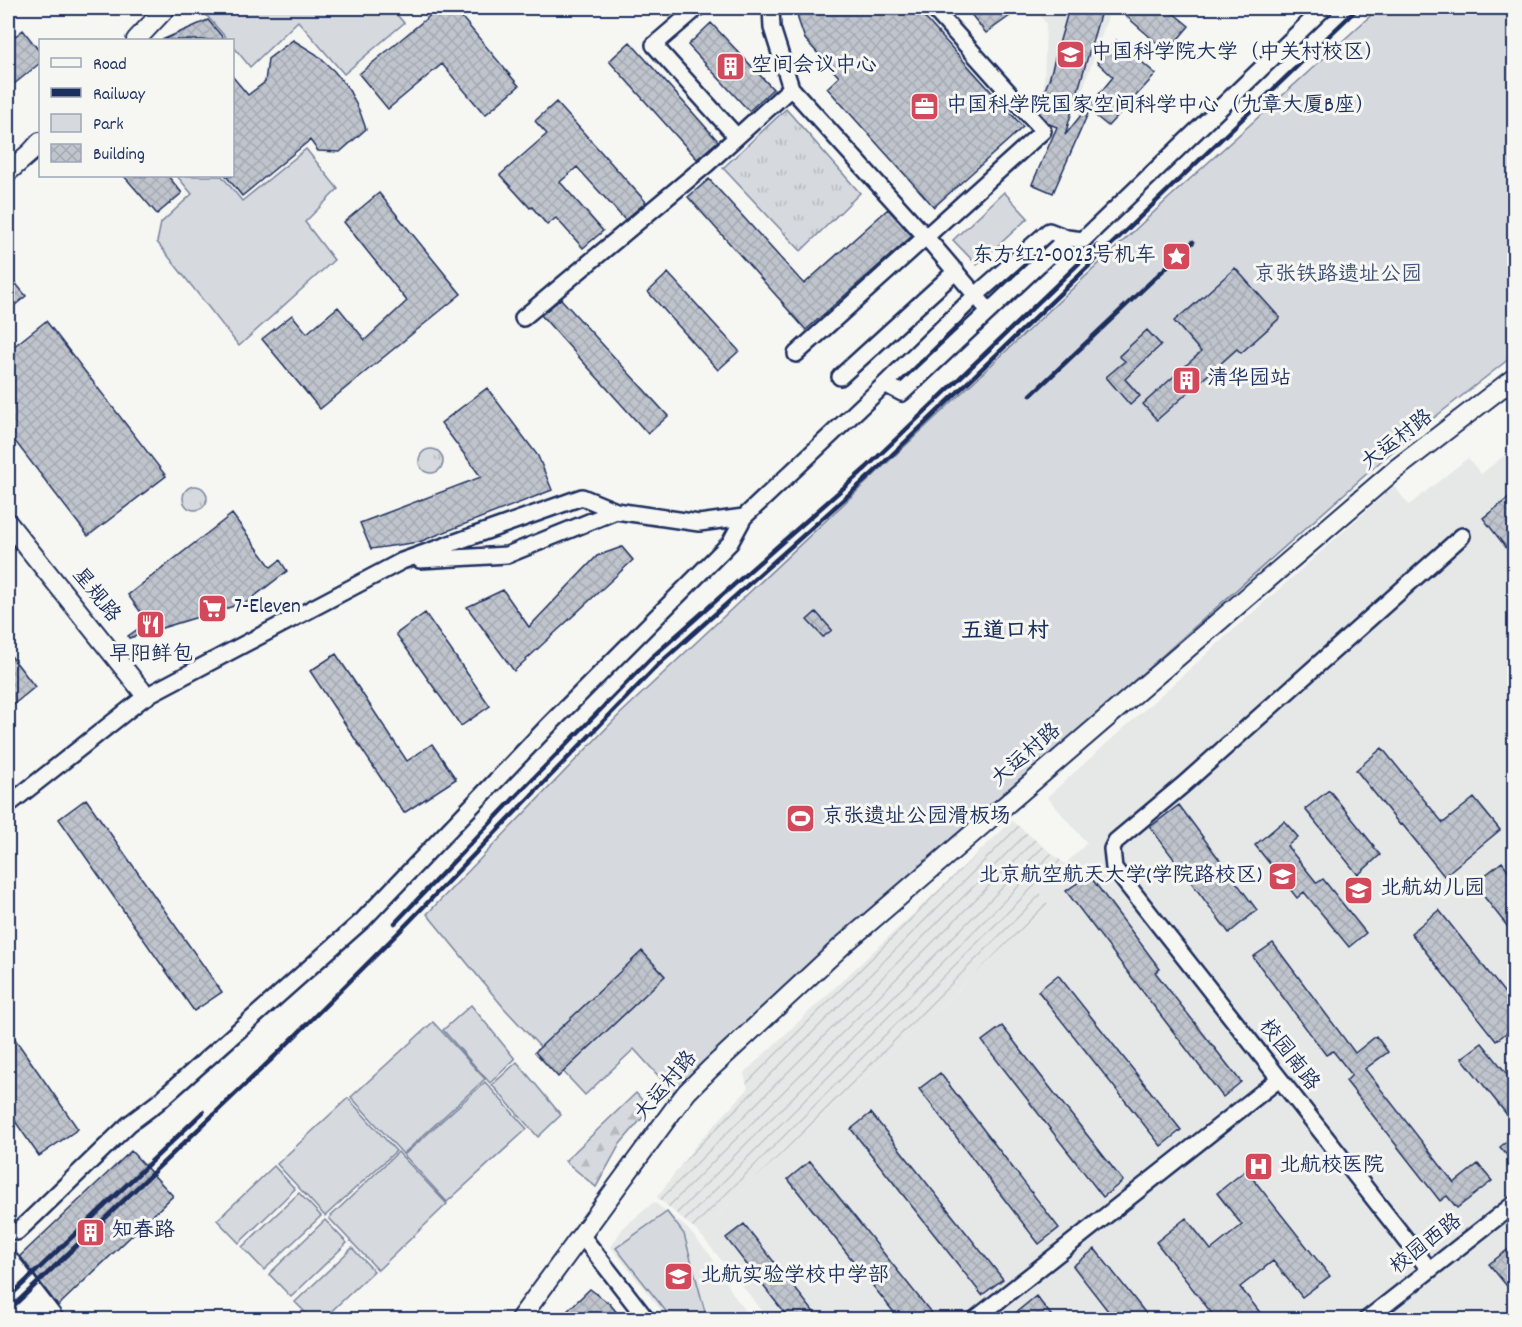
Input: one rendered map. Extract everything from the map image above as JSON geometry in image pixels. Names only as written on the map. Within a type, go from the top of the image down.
[{"type":"main road","points":[[8,1284],[33,1320]]},
{"type":"street","points":[[137,39],[166,8]]},
{"type":"street","points":[[697,8],[654,45],[737,137]]},
{"type":"street","points":[[771,8],[772,28],[791,88],[989,310]]},
{"type":"street","points":[[796,354],[1043,130],[933,8]]},
{"type":"street","points":[[17,1232],[129,1124],[157,1103],[363,920],[549,725],[730,543],[744,517],[976,295],[1049,231],[1067,238],[1083,240],[1324,8]]},
{"type":"street","points":[[523,318],[707,164],[791,88]]},
{"type":"street","points":[[8,172],[39,143]]},
{"type":"street","points":[[885,384],[902,393],[1067,238]]},
{"type":"street","points":[[840,377],[956,271]]},
{"type":"street","name":"大运村路","points":[[519,1320],[687,1092],[710,1069],[843,945],[1396,469],[1515,378]]},
{"type":"street","points":[[8,805],[146,696],[402,561],[582,497],[616,511],[699,523],[744,517]]},
{"type":"street","points":[[402,561],[507,555],[616,511]]},
{"type":"street","name":"星规路","points":[[8,523],[146,696]]},
{"type":"street","name":"校园南路","points":[[1429,1269],[1114,868],[1112,849],[1116,841],[1462,536]]},
{"type":"street","points":[[974,1320],[1279,1078]]},
{"type":"street","name":"校园西路","points":[[1366,1320],[1515,1204]]},
{"type":"street","points":[[582,1236],[647,1320]]},
{"type":"street","points":[[8,1259],[55,1320]]},
{"type":"shaded area","name":"中国科学院大学（中关村校区）","points":[[1034,8],[1111,8],[1079,100],[1044,85],[1046,23]]},
{"type":"shaded area","name":"北京航空航天大学(学院路校区)","points":[[1514,448],[1514,1319],[769,1319],[700,1234],[740,1193],[1049,905],[1038,890],[1087,843],[1047,797],[1394,486],[1409,505],[1468,458],[1481,474]]},
{"type":"shaded area","points":[[1012,821],[1065,864],[1038,890],[1049,905],[740,1193],[700,1234],[657,1197],[697,1144],[748,1089],[744,1073]]},
{"type":"shaded area","name":"北航实验学校中学部","points":[[654,1202],[687,1228],[711,1256],[735,1297],[752,1319],[668,1319],[611,1247],[623,1228]]},
{"type":"green space","points":[[200,8],[391,8],[404,23],[344,74],[298,21],[250,67],[234,47],[234,39],[227,39]]},
{"type":"green space","name":"京张铁路遗址公园","points":[[1379,8],[1514,8],[1514,355],[1380,462],[682,1085],[673,1092],[634,1049],[585,1095],[504,1008],[427,914],[620,714],[1170,197]]},
{"type":"green space","points":[[786,109],[860,193],[801,251],[723,168]]},
{"type":"green space","points":[[306,149],[338,189],[305,222],[334,260],[239,346],[157,242],[161,223],[192,194],[178,177],[223,177],[242,201]]},
{"type":"green space","points":[[1004,192],[1028,218],[977,265],[953,240]]},
{"type":"green space","points":[[431,449],[440,452],[443,461],[440,470],[431,473],[422,470],[419,461],[422,452]]},
{"type":"green space","points":[[195,486],[204,489],[207,498],[204,507],[195,510],[186,507],[183,498],[186,489]]},
{"type":"green space","points":[[471,1005],[515,1059],[490,1083],[443,1030]]},
{"type":"green space","points":[[433,1022],[485,1079],[403,1154],[351,1097]]},
{"type":"green space","points":[[517,1062],[561,1115],[538,1137],[492,1085]]},
{"type":"green space","points":[[485,1082],[527,1129],[447,1202],[404,1155]]},
{"type":"green space","points":[[636,1093],[650,1109],[620,1144],[596,1187],[565,1161]]},
{"type":"green space","points":[[348,1098],[396,1151],[325,1216],[277,1164]]},
{"type":"green space","points":[[398,1152],[447,1204],[378,1270],[329,1218]]},
{"type":"green space","points":[[274,1166],[295,1189],[239,1243],[217,1220]]},
{"type":"green space","points":[[299,1193],[321,1216],[264,1270],[242,1247]]},
{"type":"green space","points":[[667,1212],[684,1234],[707,1319],[672,1319],[616,1248]]},
{"type":"green space","points":[[325,1220],[347,1243],[291,1297],[269,1274]]},
{"type":"green space","points":[[352,1248],[374,1271],[323,1319],[312,1319],[295,1302]]},
{"type":"building","points":[[428,8],[454,8],[519,86],[485,115],[442,64],[388,109],[359,74],[433,13]]},
{"type":"building","name":"中国科学院国家空间科学中心（九章大厦B座）","points":[[797,8],[916,8],[1023,127],[934,207],[827,88],[839,77],[805,39]]},
{"type":"building","points":[[966,8],[1021,8],[986,33]]},
{"type":"building","points":[[1069,8],[1102,8],[1065,135],[1086,109],[1089,111],[1053,193],[1032,184],[1057,127],[1049,124],[1036,109],[1049,80]]},
{"type":"building","points":[[1117,8],[1167,8],[1189,26],[1167,52]]},
{"type":"building","points":[[208,20],[224,39],[164,39]]},
{"type":"building","name":"空间会议中心","points":[[711,23],[773,89],[749,111],[688,45]]},
{"type":"building","points":[[23,30],[39,51],[39,64],[8,89],[8,42]]},
{"type":"building","points":[[293,40],[316,54],[348,88],[366,129],[340,152],[318,151],[310,140],[242,196],[227,177],[234,177],[234,78],[248,95],[265,82],[268,59]]},
{"type":"building","points":[[1116,40],[1156,74],[1108,126],[1087,109],[1113,77],[1097,62]]},
{"type":"building","points":[[630,42],[718,141],[697,159],[609,61]]},
{"type":"building","points":[[556,102],[646,202],[625,220],[577,167],[560,182],[603,231],[583,248],[556,218],[547,225],[500,175],[547,134],[535,121]]},
{"type":"building","points":[[125,177],[169,177],[182,193],[157,214]]},
{"type":"building","points":[[709,179],[804,284],[888,209],[912,236],[806,330],[688,197]]},
{"type":"building","points":[[379,193],[461,294],[320,409],[262,339],[292,315],[307,333],[338,307],[365,340],[407,301],[344,222]]},
{"type":"building","points":[[1235,268],[1280,318],[1241,353],[1237,349],[1157,420],[1143,404],[1201,352],[1174,321]]},
{"type":"building","points":[[668,273],[739,351],[718,370],[648,292]]},
{"type":"building","points":[[8,274],[26,296],[8,311]]},
{"type":"building","points":[[561,299],[668,416],[648,434],[541,315]]},
{"type":"building","points":[[46,321],[166,476],[88,536],[8,432],[8,351]]},
{"type":"building","points":[[1147,330],[1161,345],[1125,379],[1140,396],[1130,405],[1106,377],[1125,361],[1119,356]]},
{"type":"building","points":[[487,388],[538,456],[552,490],[419,542],[371,549],[360,523],[481,477],[441,423]]},
{"type":"building","points":[[1515,493],[1515,559],[1483,518]]},
{"type":"building","points":[[232,514],[271,567],[280,560],[287,571],[247,602],[129,638],[128,636],[148,622],[128,595]]},
{"type":"building","points":[[622,547],[633,560],[514,671],[467,607],[503,590],[529,627],[597,556]]},
{"type":"building","points":[[816,612],[832,630],[823,637],[807,620]]},
{"type":"building","points":[[425,613],[490,706],[461,726],[396,634]]},
{"type":"building","points":[[8,652],[35,687],[8,709]]},
{"type":"building","points":[[336,654],[407,761],[432,744],[456,779],[404,813],[310,671]]},
{"type":"building","points":[[1382,748],[1443,823],[1474,798],[1500,830],[1444,876],[1356,770]]},
{"type":"building","points":[[1329,790],[1380,855],[1358,875],[1305,809]]},
{"type":"building","points":[[86,799],[222,992],[194,1011],[59,819]]},
{"type":"building","points":[[1179,805],[1257,910],[1229,933],[1150,827]]},
{"type":"building","points":[[1284,821],[1298,837],[1287,846],[1317,883],[1323,879],[1366,933],[1349,947],[1304,892],[1297,898],[1255,845]]},
{"type":"building","points":[[1502,862],[1515,879],[1515,936],[1474,884]]},
{"type":"building","points":[[1089,875],[1160,969],[1155,972],[1241,1082],[1223,1097],[1066,891]]},
{"type":"building","points":[[1439,910],[1515,1006],[1515,1026],[1496,1041],[1411,933]]},
{"type":"building","points":[[1273,943],[1355,1053],[1376,1036],[1388,1052],[1365,1069],[1454,1183],[1478,1164],[1492,1181],[1457,1208],[1447,1196],[1440,1201],[1346,1081],[1352,1075],[1333,1051],[1326,1055],[1253,957]]},
{"type":"building","points":[[642,951],[665,976],[558,1077],[535,1052]]},
{"type":"building","points":[[1058,975],[1181,1130],[1161,1146],[1038,991]]},
{"type":"building","points":[[1002,1026],[1123,1181],[1103,1197],[982,1041]]},
{"type":"building","points":[[8,1029],[78,1129],[39,1156],[8,1111]]},
{"type":"building","points":[[1482,1043],[1515,1084],[1515,1125],[1462,1058]]},
{"type":"building","points":[[940,1073],[1059,1228],[1039,1244],[919,1089]]},
{"type":"building","points":[[871,1113],[1003,1279],[982,1295],[851,1129]]},
{"type":"building","points":[[1515,1135],[1515,1165],[1500,1147]]},
{"type":"building","name":"知春路","points":[[131,1151],[173,1196],[58,1306],[20,1256]]},
{"type":"building","points":[[810,1161],[937,1320],[900,1320],[788,1179]]},
{"type":"building","name":"北航校医院","points":[[1246,1170],[1330,1276],[1302,1297],[1273,1261],[1240,1287],[1266,1320],[1217,1320],[1156,1242],[1186,1218],[1211,1250],[1242,1225],[1217,1193]]},
{"type":"building","points":[[744,1224],[820,1320],[790,1320],[726,1238]]},
{"type":"building","points":[[1515,1244],[1515,1296],[1489,1264]]},
{"type":"building","points":[[1095,1249],[1151,1320],[1115,1320],[1073,1266]]},
{"type":"building","points":[[590,1289],[610,1304],[623,1320],[558,1320]]},
{"type":"building","points":[[1036,1296],[1055,1320],[1007,1320]]},
{"type":"railway","points":[[8,1311],[275,1056],[399,932],[658,665],[872,474],[1358,8]]},
{"type":"railway","points":[[1031,395],[1193,242]]},
{"type":"railway","points":[[395,923],[650,659],[866,468],[1097,246]]},
{"type":"railway","points":[[8,1298],[203,1112]]},
{"type":"place","name":"中国科学院大学（中关村校区）","points":[[1070,54]]},
{"type":"place","name":"空间会议中心","points":[[730,67]]},
{"type":"place","name":"中国科学院国家空间科学中心（九章大厦B座）","points":[[925,107]]},
{"type":"place","name":"东方红2-0023号机车","points":[[1177,257]]},
{"type":"place","name":"清华园站","points":[[1186,380]]},
{"type":"place","name":"7-Eleven","points":[[213,608]]},
{"type":"place","name":"早阳鲜包","points":[[151,625]]},
{"type":"place","name":"京张遗址公园滑板场","points":[[801,818]]},
{"type":"place","name":"北京航空航天大学(学院路校区)","points":[[1283,877]]},
{"type":"place","name":"北航幼儿园","points":[[1359,890]]},
{"type":"place","name":"北航校医院","points":[[1258,1167]]},
{"type":"place","name":"知春路","points":[[91,1232]]},
{"type":"place","name":"北航实验学校中学部","points":[[679,1277]]},
{"type":"district","name":"五道口村","points":[[1005,632]]}]
